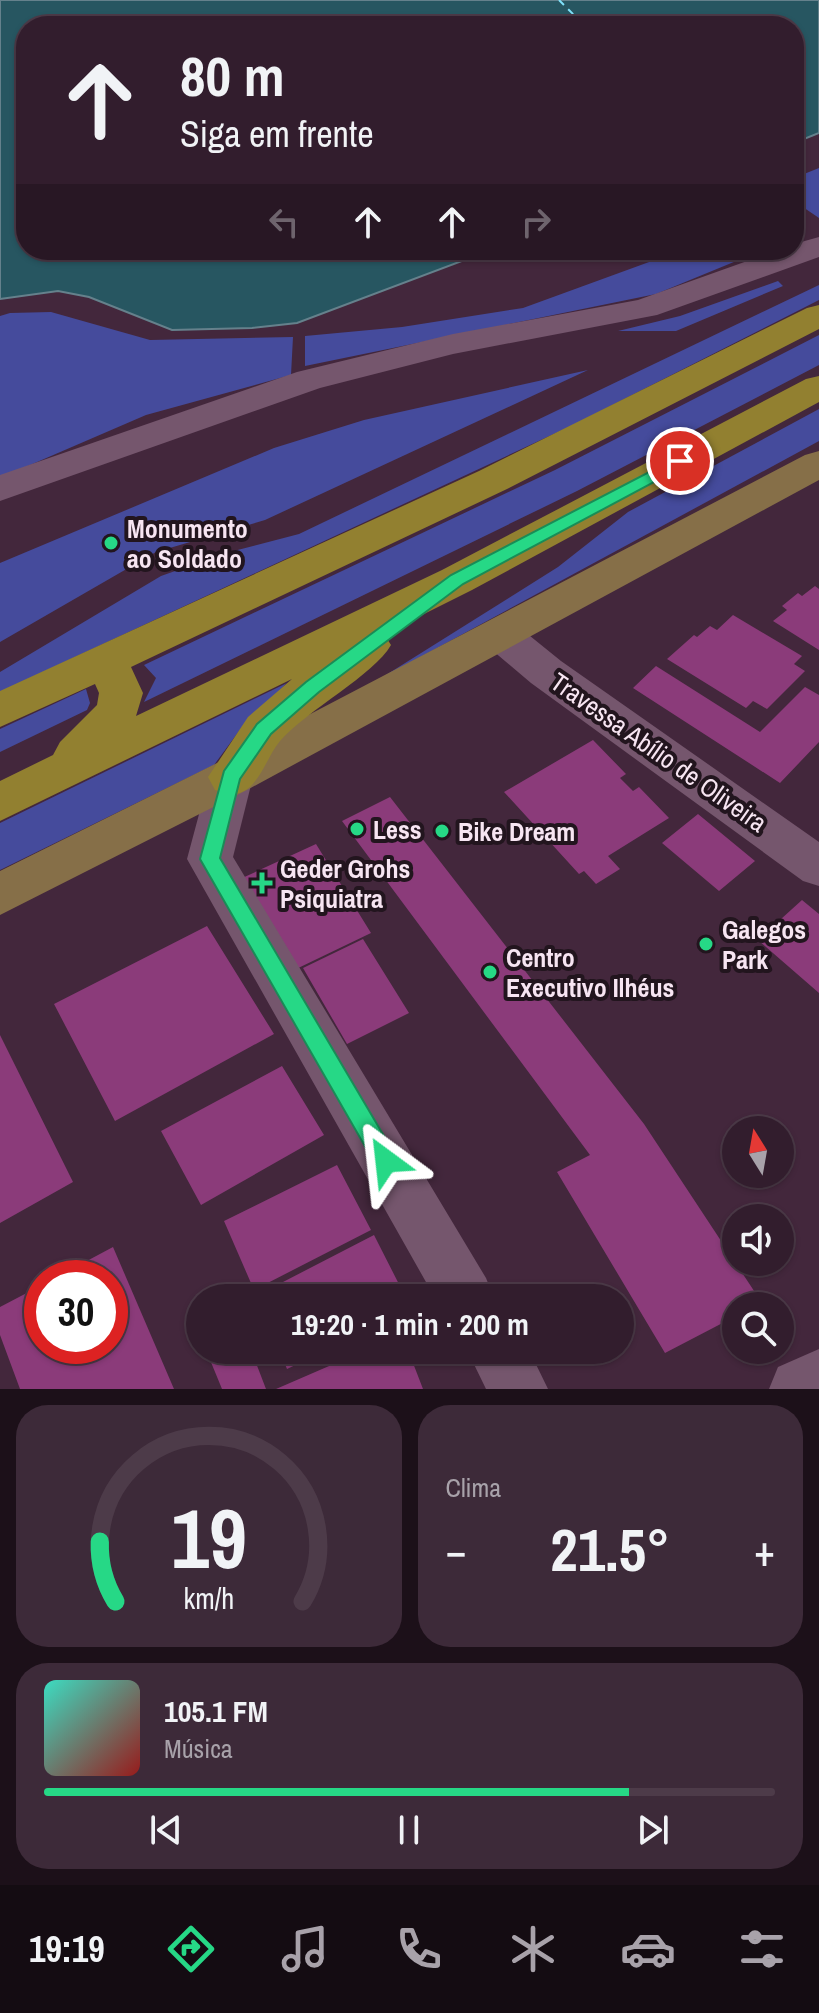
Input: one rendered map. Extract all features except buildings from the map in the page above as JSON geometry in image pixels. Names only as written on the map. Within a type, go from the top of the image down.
[{"type":"highway","points":[[0,710],[493,480],[819,315]]},
{"type":"highway","points":[[0,802],[457,580],[819,387]]},
{"type":"highway","points":[[231,777],[264,729],[312,687],[457,580]]},
{"type":"highway","points":[[58,774],[113,716],[121,699],[118,683],[102,663]]},
{"type":"main road","points":[[0,894],[231,777],[819,464]]},
{"type":"main road","points":[[800,1389],[819,1380]]},
{"type":"street","points":[[0,488],[309,380],[453,344],[645,308],[780,260]]},
{"type":"street","name":"Travessa Abílio de Oliveira","points":[[500,634],[546,672],[819,867]]},
{"type":"street","points":[[231,777],[210,859],[458,1284]]},
{"type":"street","points":[[504,1364],[519,1389]]},
{"type":"shaded area","points":[[819,168],[819,218],[804,208],[804,174]]},
{"type":"shaded area","points":[[655,260],[739,260],[656,294],[305,366],[305,336],[402,327],[523,308]]},
{"type":"shaded area","points":[[778,281],[783,286],[676,331],[618,331],[680,316]]},
{"type":"shaded area","points":[[819,285],[819,300],[571,426],[0,692],[0,672],[161,576],[226,553],[299,534]]},
{"type":"shaded area","points":[[51,312],[150,340],[293,337],[291,375],[146,415],[0,478],[0,316]]},
{"type":"shaded area","points":[[819,335],[819,365],[577,491],[144,702],[156,678],[144,665],[555,470]]},
{"type":"shaded area","points":[[588,370],[265,520],[156,552],[0,642],[0,563],[274,448],[364,420]]},
{"type":"shaded area","points":[[819,409],[819,441],[378,680],[558,567],[628,512]]},
{"type":"shaded area","points":[[287,683],[242,727],[214,765],[0,870],[0,823]]},
{"type":"shaded area","points":[[86,689],[90,703],[87,710],[0,752],[0,729]]},
{"type":"water","points":[[0,0],[819,0],[819,133],[804,139],[804,16],[16,16],[16,260],[464,260],[297,323],[252,328],[172,330],[89,297],[58,291],[0,299]]},
{"type":"ferry route","points":[[559,0],[575,16]]},
{"type":"place","name":"Monumento ao Soldado","points":[[111,543]]},
{"type":"place","name":"Less","points":[[357,829]]},
{"type":"place","name":"Bike Dream","points":[[442,831]]},
{"type":"place","name":"Geder Grohs Psiquiatra","points":[[262,883]]},
{"type":"place","name":"Galegos Park","points":[[706,944]]},
{"type":"place","name":"Centro Executivo Ilhéus","points":[[490,972]]},
{"type":"route","points":[[386,1161],[210,859],[231,777],[264,729],[312,687],[457,580],[680,461]]}]
